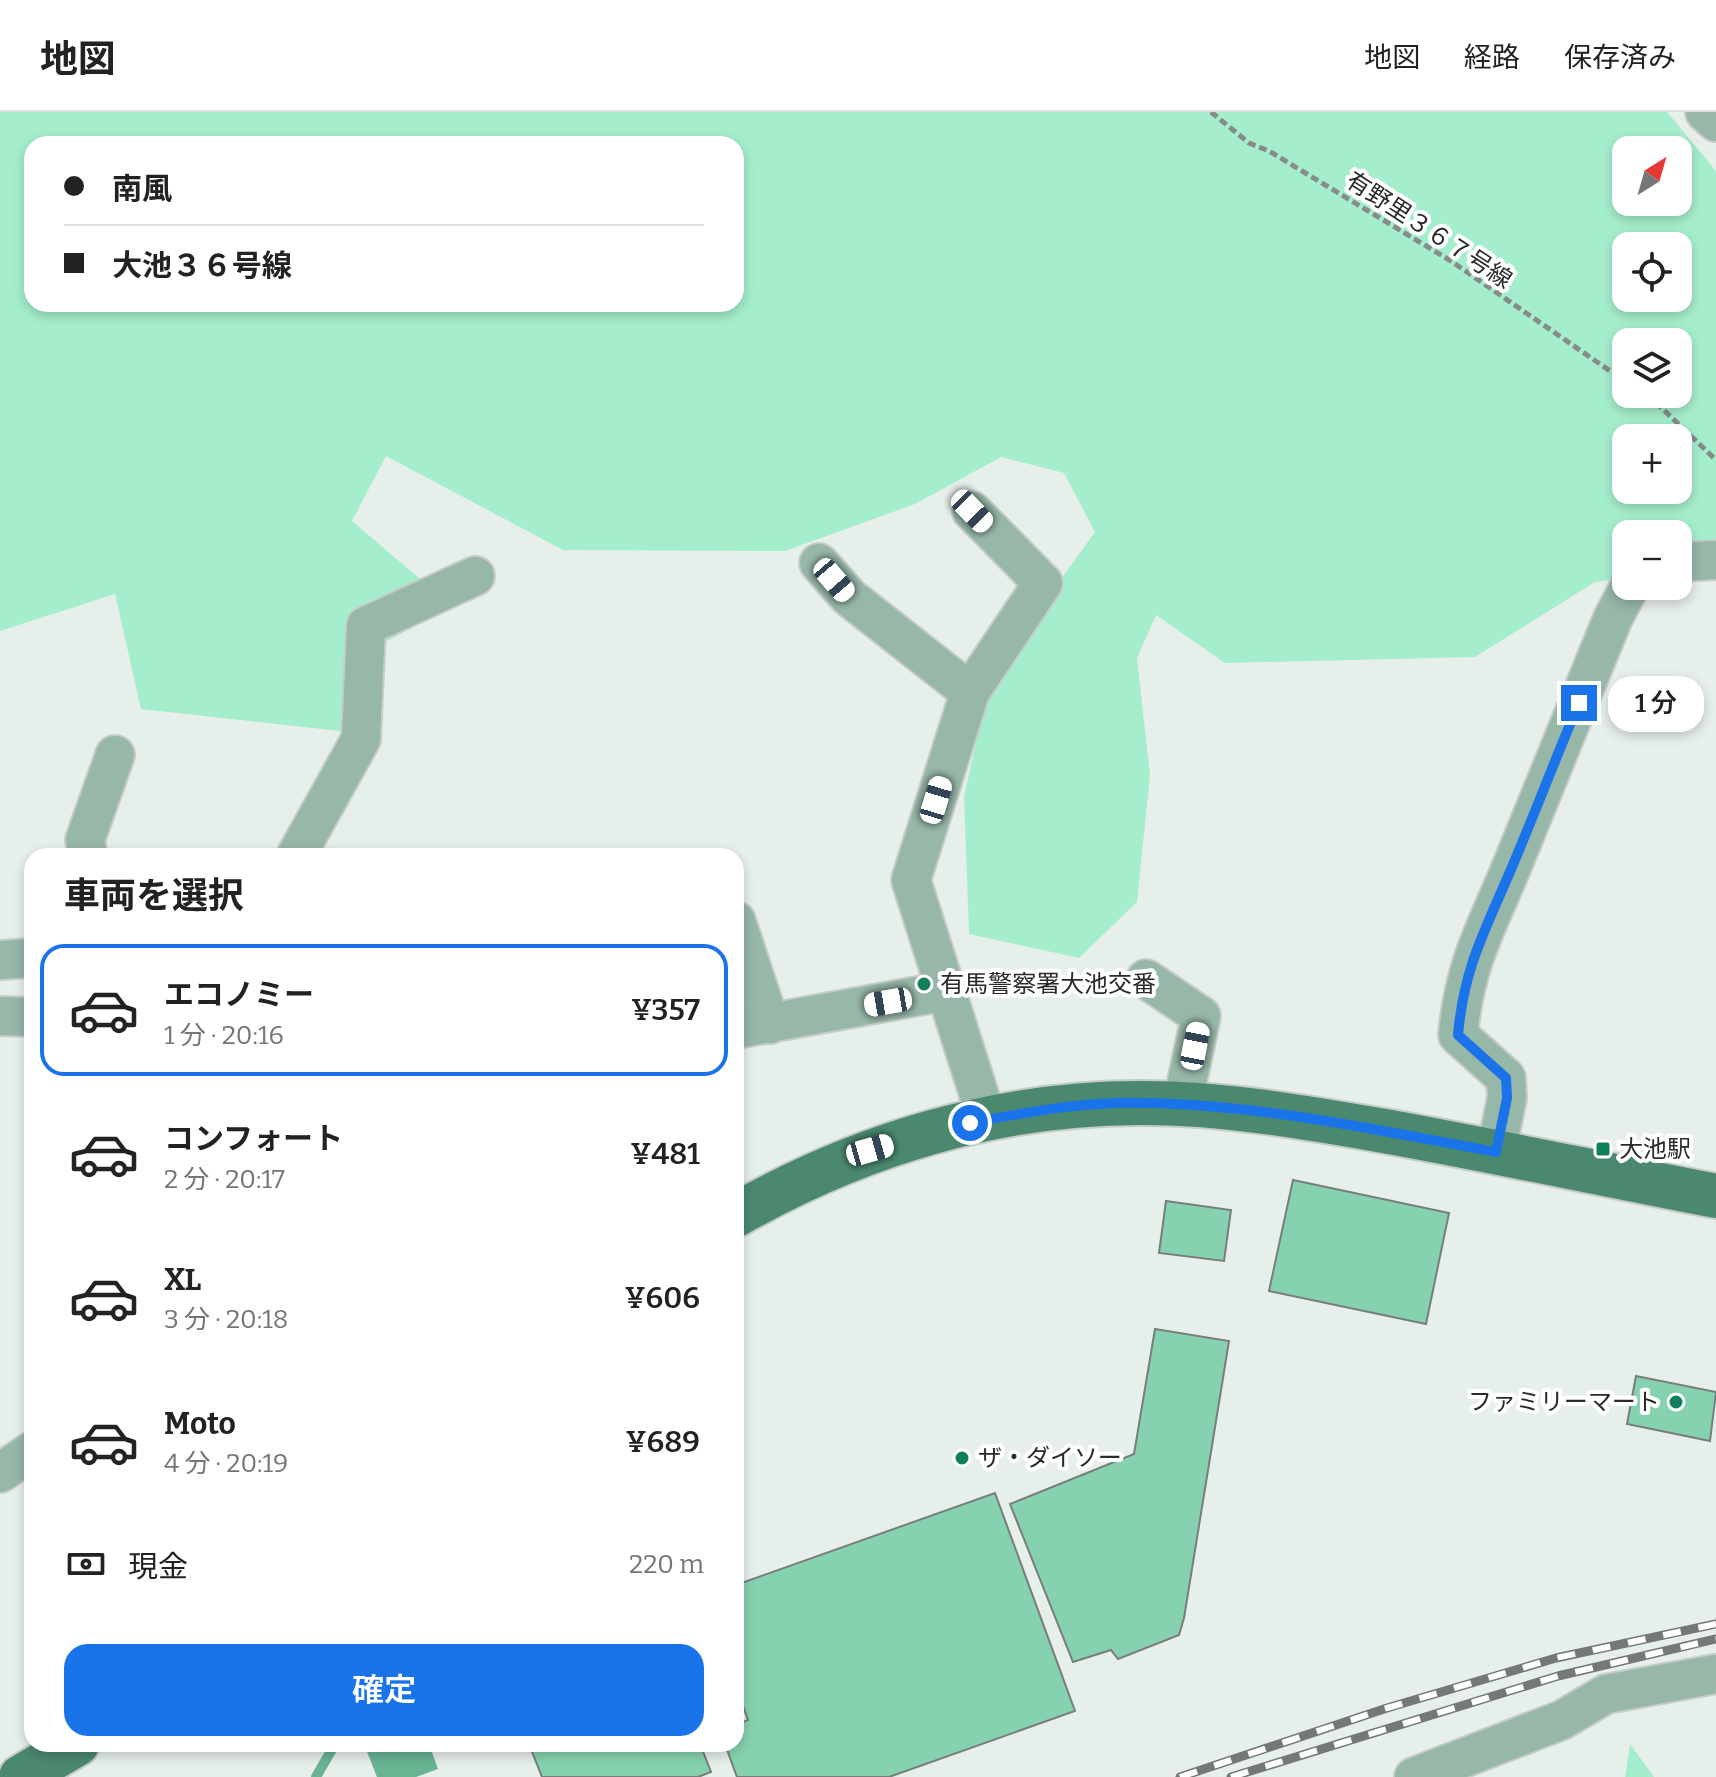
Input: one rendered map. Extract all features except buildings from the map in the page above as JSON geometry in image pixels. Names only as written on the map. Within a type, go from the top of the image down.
[{"type":"main road","points":[[744,1210],[796,1180],[870,1150],[987,1120],[1085,1105],[1182,1105],[1324,1121],[1716,1196]]},
{"type":"main road","points":[[21,1777],[63,1752]]},
{"type":"street","points":[[1705,112],[1716,122]]},
{"type":"street","points":[[972,511],[1043,583],[970,692],[911,880],[987,1120]]},
{"type":"street","points":[[1692,561],[1716,560]]},
{"type":"street","points":[[819,563],[849,597],[970,692]]},
{"type":"street","points":[[300,848],[361,739],[366,626],[475,576]]},
{"type":"street","points":[[1496,1152],[1507,1098],[1506,1078],[1458,1035],[1462,994],[1488,916],[1510,871],[1623,600]]},
{"type":"street","points":[[86,848],[85,840],[115,755]]},
{"type":"street","points":[[0,960],[24,958]]},
{"type":"street","points":[[744,971],[753,1027],[946,991]]},
{"type":"street","points":[[1146,979],[1201,1016],[1182,1105]]},
{"type":"street","points":[[0,1016],[24,1017]]},
{"type":"street","points":[[0,1473],[24,1456]]},
{"type":"street","points":[[1414,1777],[1562,1720],[1606,1694],[1716,1674]]},
{"type":"path","name":"有野里３６７号線","points":[[1211,112],[1249,143],[1269,151],[1451,261],[1612,372]]},
{"type":"path","points":[[1662,408],[1716,460]]},
{"type":"shaded area","points":[[0,112],[1667,112],[1687,136],[1612,136],[1612,216],[1692,216],[1692,142],[1716,171],[1716,565],[1692,568],[1692,520],[1612,520],[1612,579],[1595,582],[1475,657],[1225,663],[1156,615],[1137,658],[1150,775],[1137,902],[1079,958],[969,934],[964,797],[990,678],[1095,532],[1064,473],[1001,457],[915,504],[785,551],[563,550],[386,456],[352,521],[452,606],[380,645],[340,731],[141,709],[115,594],[0,631]]},
{"type":"shaded area","points":[[1630,1744],[1654,1777],[1625,1777]]},
{"type":"shaded area","points":[[367,1752],[432,1752],[438,1769],[416,1777],[377,1777]]},
{"type":"waterway","points":[[316,1777],[330,1752]]},
{"type":"railway","points":[[1180,1777],[1387,1708],[1556,1658],[1716,1624]]},
{"type":"railway","points":[[1231,1777],[1558,1676],[1716,1639]]},
{"type":"place","name":"有馬警察署大池交番","points":[[924,984]]},
{"type":"place","name":"大池駅","points":[[1603,1149]]},
{"type":"place","name":"ファミリーマート","points":[[1676,1402]]},
{"type":"place","name":"ザ・ダイソー","points":[[962,1458]]},
{"type":"route","points":[[970,1123],[1085,1105],[1182,1105],[1324,1121],[1496,1152],[1507,1098],[1506,1078],[1484,1055],[1458,1035],[1462,994],[1488,916],[1510,871],[1579,703]]}]
